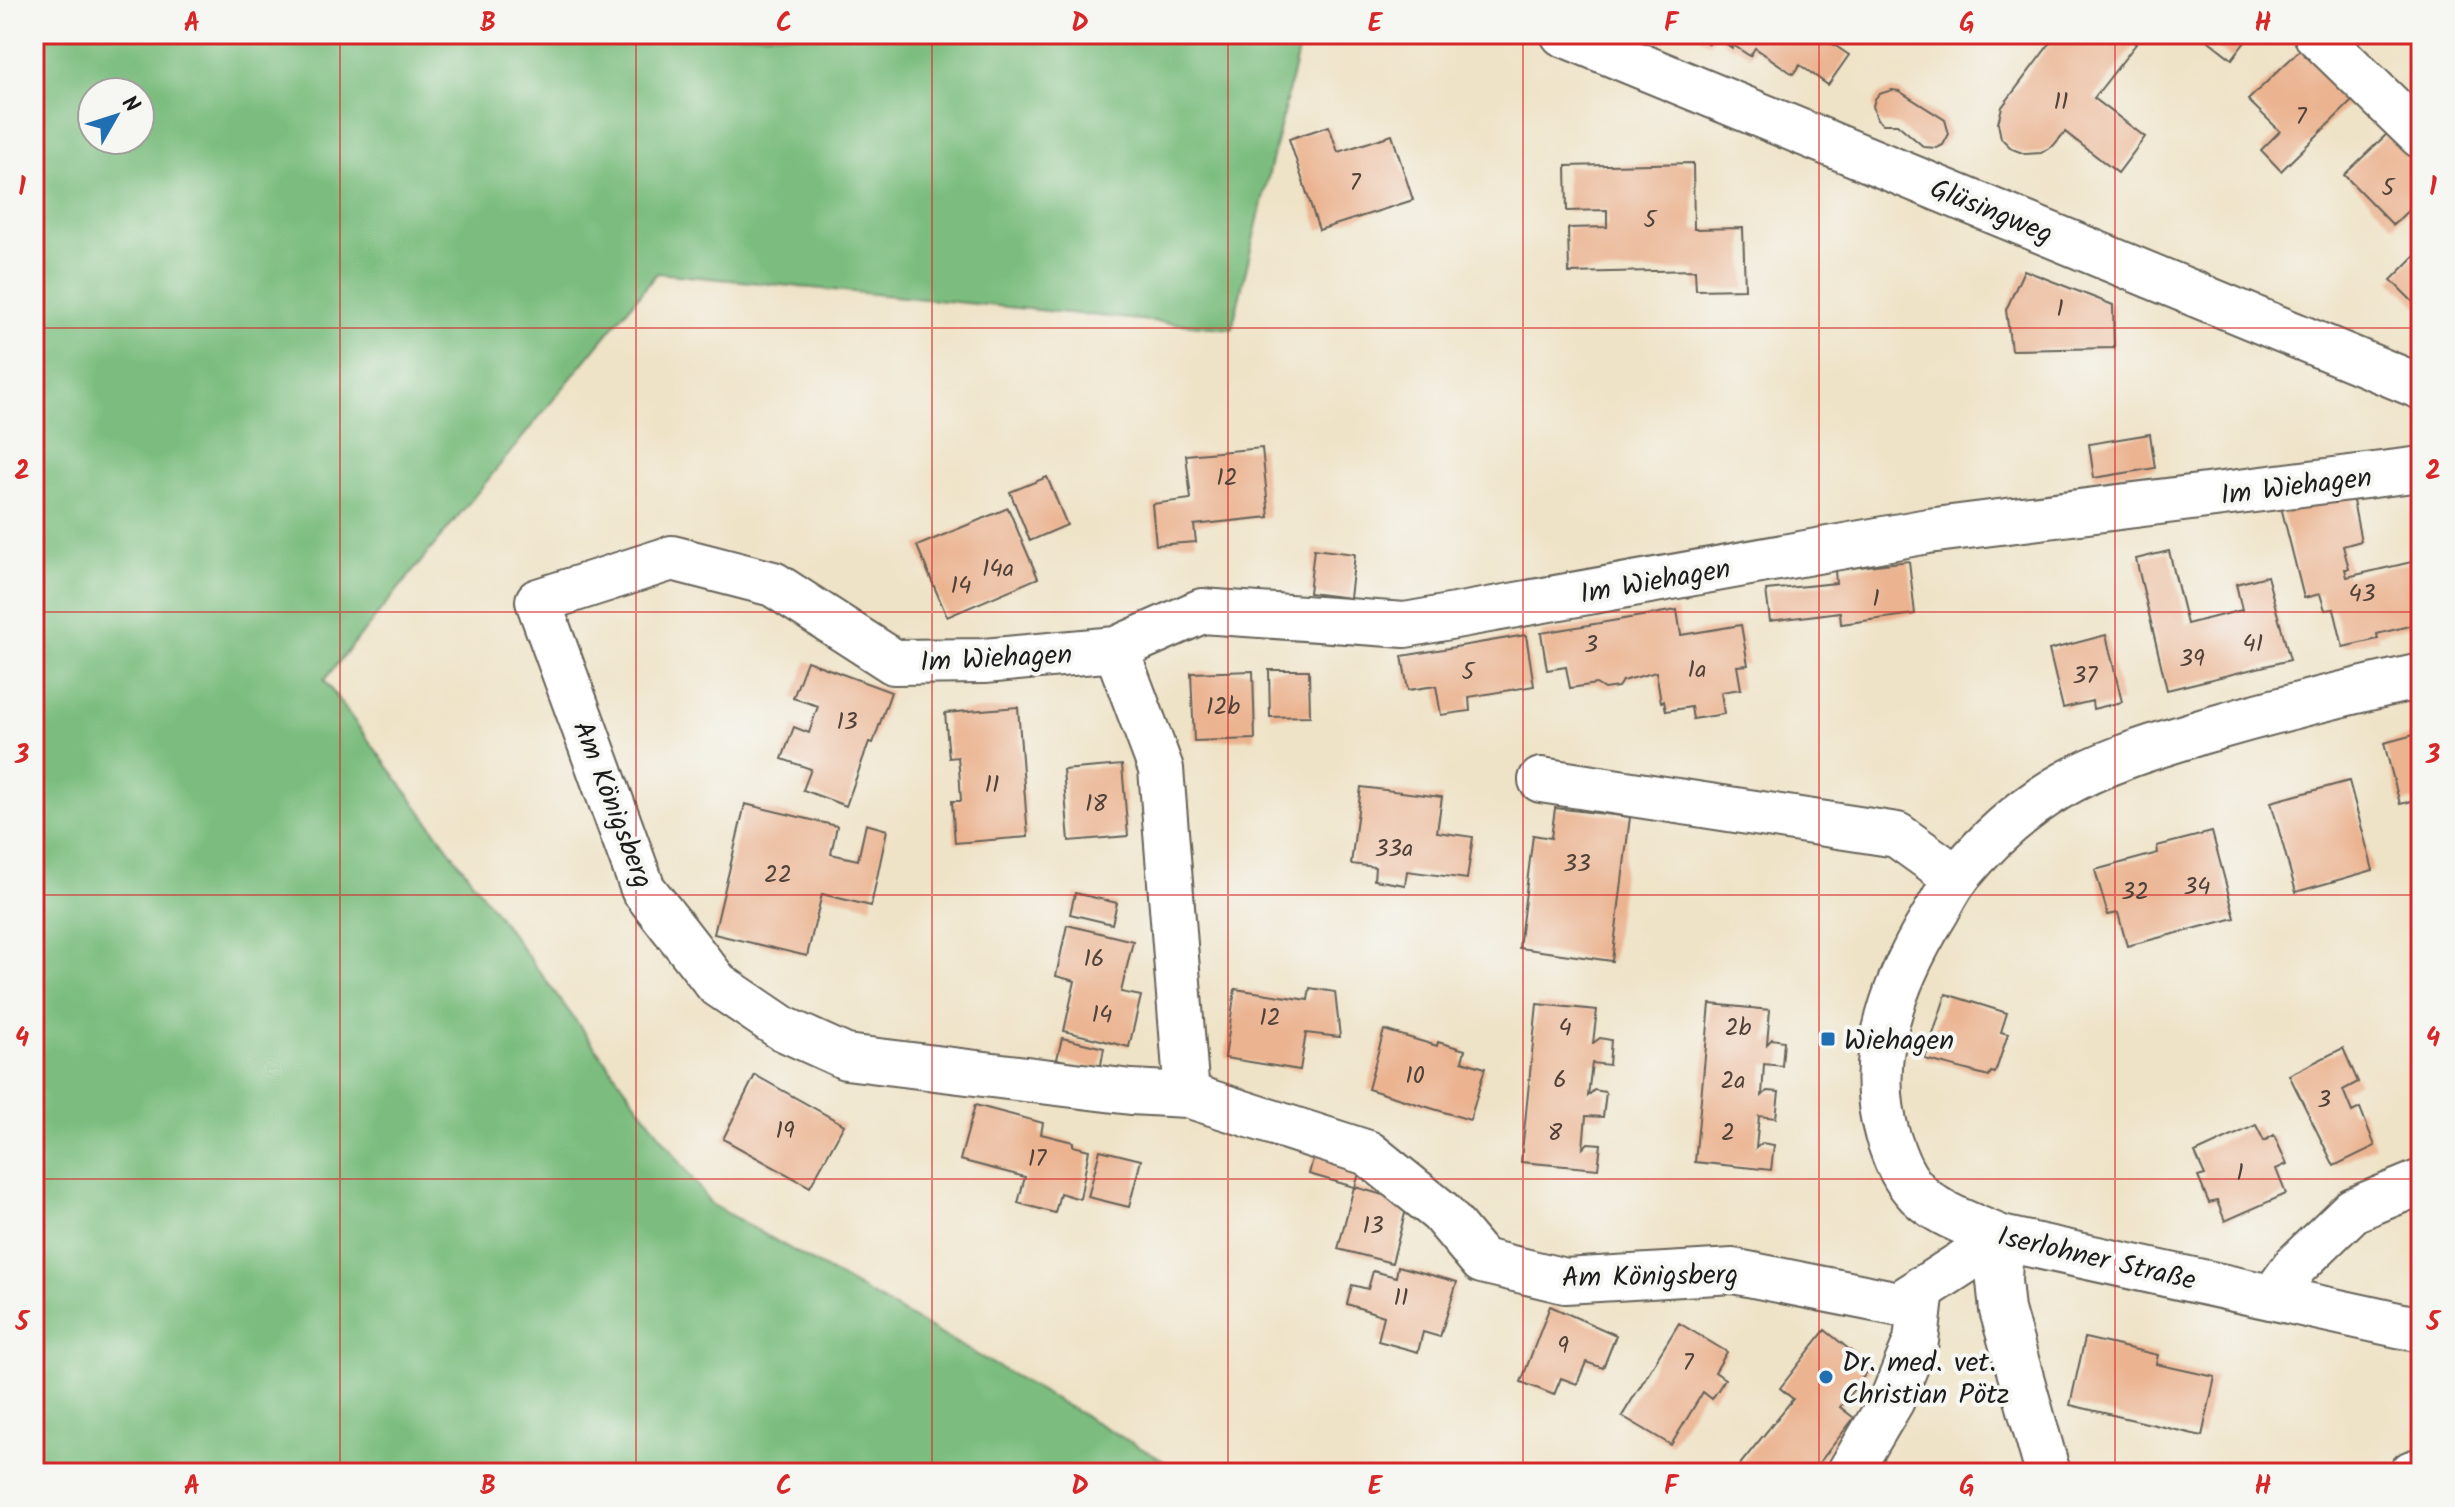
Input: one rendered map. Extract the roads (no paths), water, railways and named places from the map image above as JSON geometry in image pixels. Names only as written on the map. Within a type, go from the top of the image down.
[{"type":"street","name":"Glüsingweg","points":[[1563,34],[2421,387]]},
{"type":"street","points":[[2316,34],[2421,136]]},
{"type":"street","name":"Im Wiehagen","points":[[894,662],[984,661],[1116,649],[1202,611],[1405,625],[1928,531],[2421,469]]},
{"type":"street","name":"Am Königsberg","points":[[894,662],[773,584],[672,558],[538,601],[643,889],[717,984],[782,1028],[846,1057],[1131,1092],[1187,1095],[1368,1153],[1441,1212],[1482,1261],[1565,1281],[1733,1271],[1899,1304],[2001,1238]]},
{"type":"street","points":[[1116,649],[1161,769],[1187,1095]]},
{"type":"street","name":"Iserlohner Straße","points":[[2421,676],[2265,714],[2107,764],[2059,787],[2019,814],[1957,878],[1923,934],[1898,986],[1880,1044],[1879,1108],[1893,1153],[1913,1189],[1943,1213],[2001,1238],[2421,1330]]},
{"type":"street","points":[[1541,780],[1897,835],[1957,878]]},
{"type":"street","points":[[2273,1297],[2296,1265],[2353,1210],[2421,1182]]},
{"type":"street","points":[[2001,1238],[1999,1281],[2002,1310],[2048,1473]]},
{"type":"street","points":[[1849,1473],[1892,1400],[1916,1341],[1922,1288]]},
{"type":"street","points":[[2412,1473],[2421,1470]]},
{"type":"place","name":"Wiehagen","points":[[1828,1039]]},
{"type":"place","name":"Dr. med. vet. Christian Pötz","points":[[1826,1377]]}]
